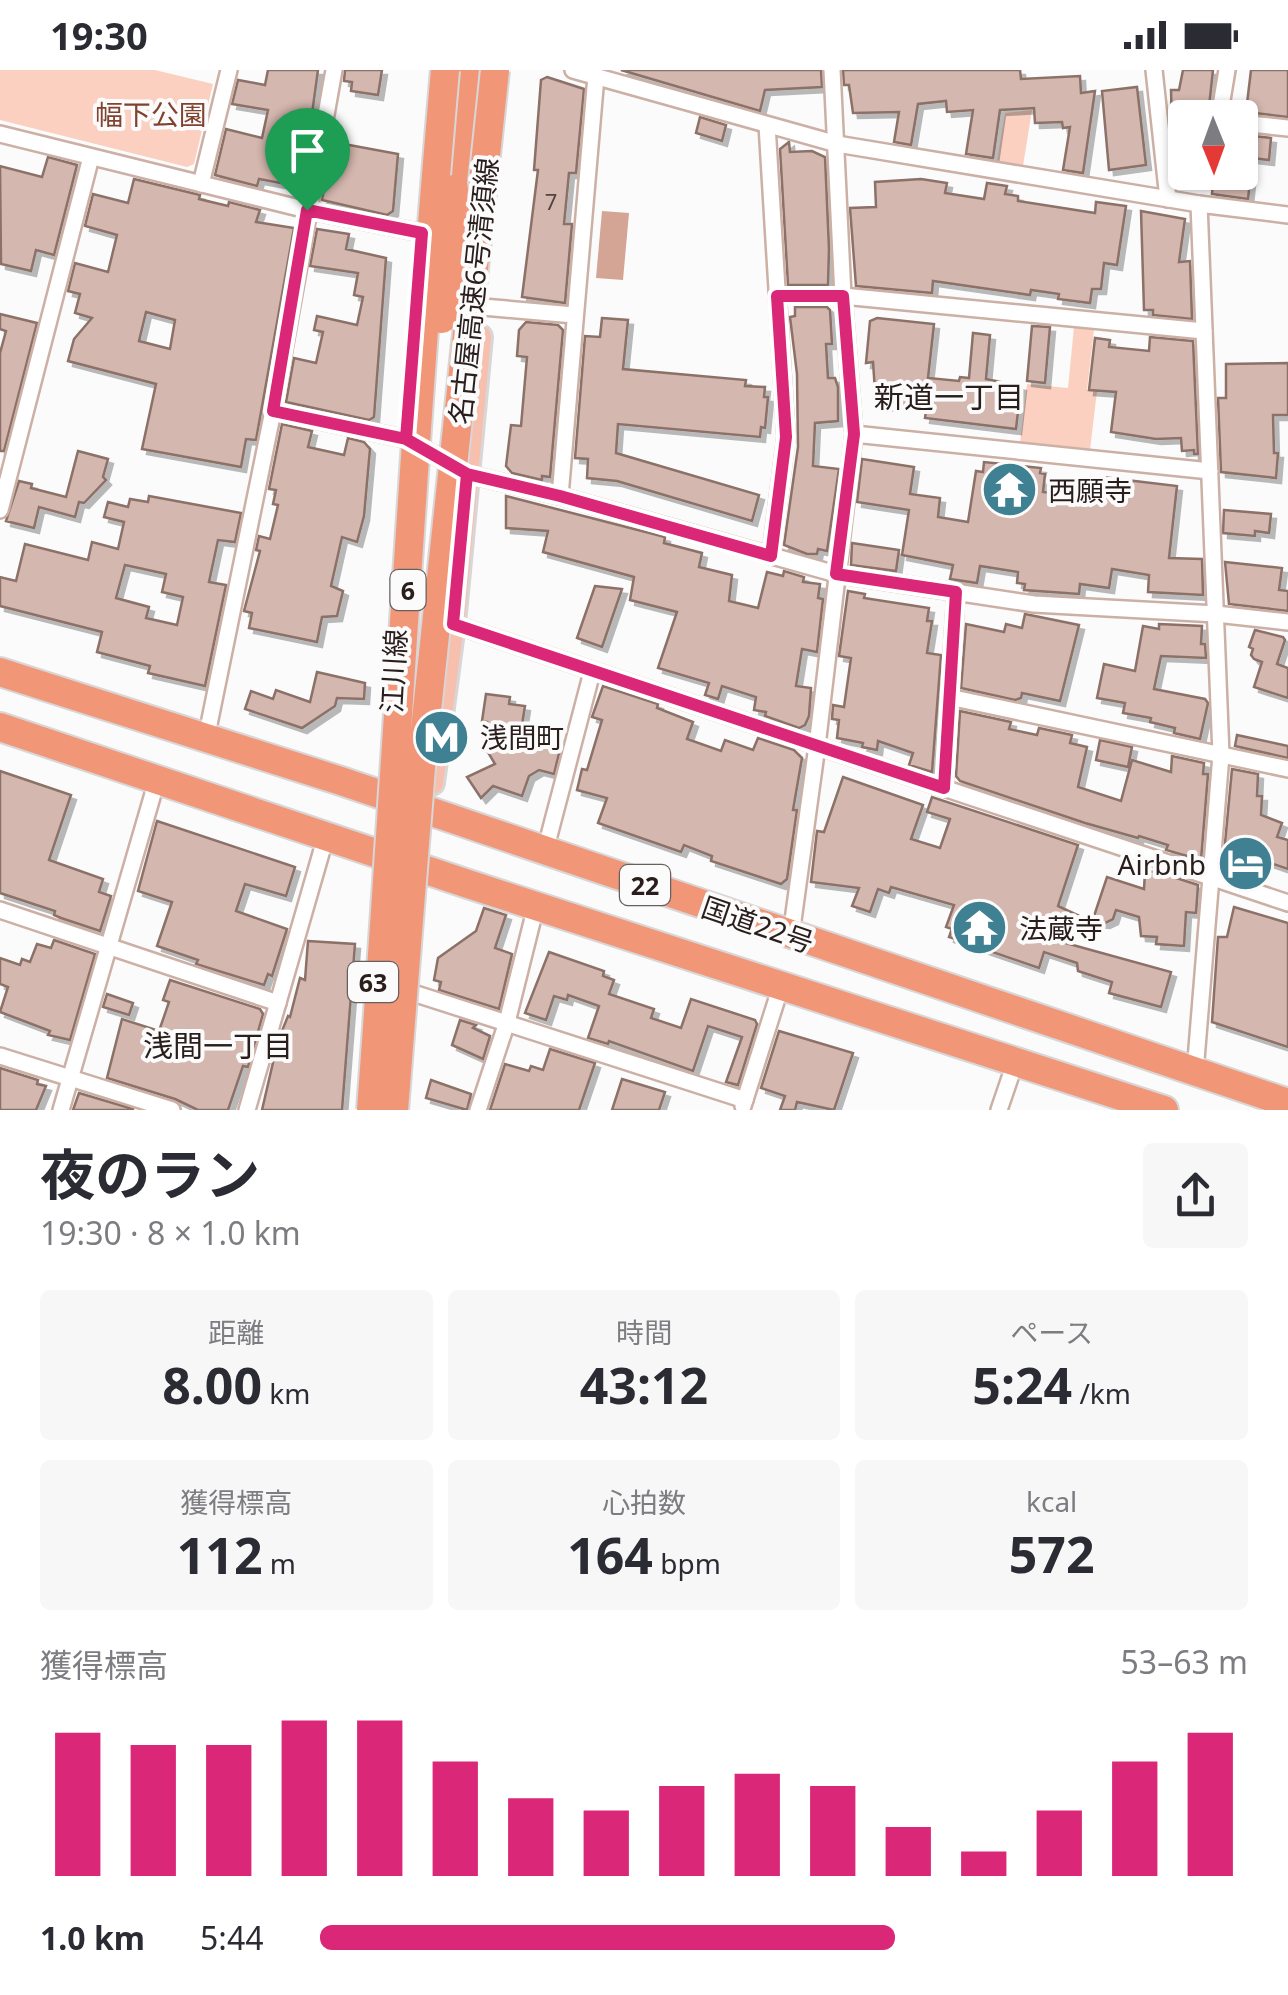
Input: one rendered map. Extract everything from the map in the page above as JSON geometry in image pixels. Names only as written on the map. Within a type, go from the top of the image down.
[{"type":"highway","name":"名古屋高速6号清須線","points":[[394,1110],[427,268],[442,70]]},
{"type":"highway","points":[[409,762],[466,70]]},
{"type":"highway","points":[[409,762],[481,70]]},
{"type":"highway","name":"名古屋高速6号清須線","points":[[367,1110],[495,70]]},
{"type":"highway","name":"国道22号","points":[[0,672],[385,797],[1288,1103]]},
{"type":"highway","name":"国道22号","points":[[0,728],[1164,1110]]},
{"type":"main road","name":"江川線","points":[[383,854],[406,439],[422,233],[442,70]]},
{"type":"main road","name":"江川線","points":[[422,868],[453,624],[506,70]]},
{"type":"main road","name":"63","points":[[367,1110],[383,854]]},
{"type":"main road","name":"63","points":[[402,1110],[422,868]]},
{"type":"street","points":[[201,184],[229,70]]},
{"type":"street","points":[[206,739],[273,411],[334,70]]},
{"type":"street","points":[[573,70],[837,144],[1199,204],[1288,214]]},
{"type":"street","points":[[791,935],[818,746],[854,434],[832,70]]},
{"type":"street","points":[[1154,70],[1168,199]]},
{"type":"street","points":[[1222,100],[1228,70]]},
{"type":"street","points":[[560,496],[596,76]]},
{"type":"street","points":[[767,125],[786,437],[771,556]]},
{"type":"street","points":[[1258,125],[1288,128]]},
{"type":"street","points":[[0,134],[307,210],[422,233]]},
{"type":"street","points":[[0,510],[91,157]]},
{"type":"street","points":[[1195,1072],[1221,755],[1199,204]]},
{"type":"street","points":[[777,296],[843,296],[1204,331]]},
{"type":"street","points":[[483,307],[574,315]]},
{"type":"street","points":[[273,411],[406,439],[467,474],[560,496],[836,574],[1034,604],[1288,622]]},
{"type":"street","points":[[854,434],[1210,472]]},
{"type":"street","points":[[944,788],[956,592]]},
{"type":"street","points":[[453,624],[1288,903]]},
{"type":"street","points":[[545,851],[592,672]]},
{"type":"street","points":[[949,697],[1288,769]]},
{"type":"street","points":[[61,1110],[156,780]]},
{"type":"street","points":[[247,1110],[326,836]]},
{"type":"street","points":[[478,1110],[507,1022],[536,906]]},
{"type":"street","points":[[0,910],[278,1004]]},
{"type":"street","points":[[410,992],[743,1105],[781,986]]},
{"type":"street","points":[[0,1056],[172,1110]]},
{"type":"street","points":[[998,1110],[1015,1063]]},
{"type":"green space","name":"幅下公園","points":[[0,70],[155,70],[213,84],[194,164],[187,167],[0,120]]},
{"type":"green space","points":[[1032,110],[1023,166],[997,162],[1005,113]]},
{"type":"green space","points":[[1074,327],[1094,330],[1087,390],[1097,391],[1090,450],[1020,443],[1027,384],[1068,388]]},
{"type":"shaded area","points":[[602,211],[629,213],[623,280],[596,278]]},
{"type":"building","points":[[268,70],[318,70],[302,187],[259,179],[257,186],[215,175],[226,129],[262,138],[268,110],[232,104],[238,80],[265,85]]},
{"type":"building","points":[[345,70],[382,70],[378,95],[351,91],[352,82],[344,81]]},
{"type":"building","points":[[621,70],[821,70],[822,87],[765,90],[760,111]]},
{"type":"building","points":[[843,70],[1020,70],[1021,79],[1080,76],[1081,93],[1095,91],[1083,173],[1063,170],[1070,127],[1063,128],[1062,122],[1035,123],[1034,108],[1000,110],[993,158],[966,154],[973,110],[947,112],[946,101],[918,104],[911,145],[894,142],[899,112],[853,113]]},
{"type":"building","points":[[1183,70],[1213,70],[1210,100],[1171,100],[1171,90],[1179,90]]},
{"type":"building","points":[[1251,70],[1288,70],[1288,117],[1258,113],[1258,100],[1247,100]]},
{"type":"building","points":[[547,77],[584,89],[576,173],[569,173],[564,224],[572,224],[565,303],[522,297],[538,170],[534,170],[541,80]]},
{"type":"building","points":[[1137,87],[1146,165],[1109,170],[1102,91]]},
{"type":"building","points":[[700,117],[726,125],[722,141],[696,133]]},
{"type":"building","points":[[1258,136],[1271,138],[1269,160],[1258,159]]},
{"type":"building","points":[[333,142],[398,154],[393,211],[387,215],[322,200]]},
{"type":"building","points":[[789,142],[790,152],[812,151],[825,157],[828,285],[788,285],[780,149]]},
{"type":"building","points":[[48,157],[77,165],[54,255],[36,250],[31,271],[1,264],[0,166],[42,177]]},
{"type":"building","points":[[134,179],[200,195],[199,199],[260,210],[256,222],[294,228],[256,440],[246,439],[241,467],[142,449],[156,384],[68,361],[74,339],[92,318],[75,313],[80,294],[68,291],[75,263],[108,272],[117,235],[85,226],[93,194],[128,203]],"holes":[[[146,312],[175,320],[170,349],[139,341]]]},
{"type":"building","points":[[921,179],[947,183],[945,193],[984,199],[987,183],[1007,186],[1005,194],[1018,196],[1018,201],[1095,213],[1096,202],[1126,206],[1117,265],[1104,263],[1101,289],[1092,289],[1090,303],[1031,290],[1030,295],[933,281],[932,293],[856,286],[850,208],[876,207],[875,182]]},
{"type":"building","points":[[1212,190],[1249,190],[1248,199],[1212,194]]},
{"type":"building","points":[[1141,211],[1185,219],[1179,262],[1190,261],[1192,319],[1153,315],[1153,310],[1144,310]]},
{"type":"building","points":[[317,229],[349,234],[346,249],[386,258],[374,417],[369,420],[286,402],[294,358],[316,363],[323,332],[314,330],[317,316],[357,325],[363,297],[354,295],[358,273],[310,266]]},
{"type":"building","points":[[795,307],[830,310],[828,378],[835,378],[838,387],[838,421],[815,423],[813,466],[839,469],[827,551],[818,549],[817,554],[784,545],[798,447],[797,374],[790,317],[795,316]]},
{"type":"building","points":[[0,314],[37,323],[4,451],[0,451],[0,353],[6,331],[0,329]]},
{"type":"building","points":[[602,318],[628,320],[623,369],[746,380],[745,386],[765,387],[765,428],[761,427],[760,437],[618,424],[616,453],[759,495],[752,521],[617,481],[587,478],[588,459],[575,458],[585,336],[600,337]]},
{"type":"building","points":[[877,318],[934,324],[928,378],[969,378],[973,333],[990,335],[986,379],[1021,386],[1016,429],[925,418],[927,404],[876,406],[873,362],[866,363],[870,321]]},
{"type":"building","points":[[526,322],[558,325],[563,330],[550,477],[542,476],[542,480],[512,473],[506,466],[511,425],[521,426],[527,357],[517,356],[519,330]]},
{"type":"building","points":[[1032,326],[1050,327],[1045,383],[1027,381]]},
{"type":"building","points":[[1150,337],[1193,341],[1198,454],[1194,450],[1182,451],[1181,438],[1156,439],[1111,432],[1116,392],[1089,390],[1095,338],[1110,340],[1109,347],[1149,351]]},
{"type":"building","points":[[1288,363],[1288,415],[1273,415],[1274,453],[1278,453],[1276,478],[1221,472],[1218,398],[1226,398],[1226,364]]},
{"type":"building","points":[[282,424],[312,431],[308,447],[344,455],[348,438],[364,442],[370,449],[364,516],[357,542],[342,537],[331,586],[343,591],[337,616],[322,617],[317,642],[249,628],[252,613],[244,611],[260,551],[256,550],[259,536],[270,539],[278,505],[273,504],[276,490],[269,489]]},
{"type":"building","points":[[78,451],[108,459],[103,477],[106,480],[84,503],[79,502],[75,517],[39,507],[34,528],[6,521],[19,481],[66,497]]},
{"type":"building","points":[[862,459],[914,467],[910,494],[940,498],[938,517],[968,522],[976,471],[983,472],[984,462],[1041,468],[1040,473],[1045,474],[1043,492],[1075,496],[1077,485],[1100,487],[1101,477],[1177,486],[1169,558],[1202,559],[1203,595],[1148,592],[1149,575],[1112,569],[1109,588],[1080,584],[1079,594],[1024,590],[1025,584],[1017,583],[1018,572],[980,566],[977,583],[950,579],[953,565],[902,555],[909,510],[857,502]]},
{"type":"building","points":[[149,496],[241,513],[235,542],[218,540],[209,582],[226,585],[205,686],[148,673],[150,666],[97,652],[102,632],[0,606],[0,577],[16,581],[25,544],[88,560],[92,542],[118,549],[124,522],[104,517],[108,502],[128,507],[130,499],[148,502]],"holes":[[[125,565],[166,574],[162,592],[183,597],[177,625],[146,618],[149,607],[116,598]]]},
{"type":"building","points":[[506,496],[665,537],[664,543],[702,553],[699,567],[732,575],[729,601],[758,608],[767,572],[783,576],[784,571],[804,577],[803,582],[820,584],[818,598],[823,599],[817,652],[802,649],[796,686],[811,688],[805,725],[799,728],[754,710],[756,697],[722,686],[718,699],[705,695],[709,683],[658,668],[677,612],[630,600],[634,577],[543,552],[548,531],[506,528]]},
{"type":"building","points":[[1224,510],[1271,514],[1269,533],[1223,533]]},
{"type":"building","points":[[852,543],[899,550],[896,571],[851,565]]},
{"type":"building","points":[[1225,562],[1282,568],[1279,590],[1288,591],[1288,611],[1229,604]]},
{"type":"building","points":[[595,586],[622,589],[602,647],[577,638]]},
{"type":"building","points":[[848,591],[865,594],[864,598],[929,608],[927,621],[932,621],[927,653],[941,655],[932,772],[909,765],[913,753],[878,741],[877,750],[837,738],[839,720],[832,719],[833,705],[844,707],[851,658],[839,656]]},
{"type":"building","points":[[1025,614],[1079,625],[1060,701],[1022,693],[1015,700],[961,688],[966,624],[1004,632],[1006,624],[1022,628]]},
{"type":"building","points":[[1159,624],[1202,626],[1201,644],[1205,644],[1206,658],[1161,656],[1154,689],[1205,699],[1208,703],[1200,739],[1174,733],[1175,728],[1150,722],[1151,718],[1123,713],[1125,703],[1097,698],[1104,664],[1135,671],[1143,626],[1159,629]]},
{"type":"building","points":[[1255,630],[1285,640],[1277,664],[1288,668],[1288,698],[1254,687],[1262,662],[1254,659],[1249,647]]},
{"type":"building","points":[[317,672],[365,683],[364,699],[337,698],[335,706],[302,728],[245,709],[251,691],[273,699],[276,690],[310,702]]},
{"type":"building","points":[[603,686],[658,704],[657,708],[693,722],[687,739],[721,751],[725,740],[753,750],[758,738],[794,750],[802,758],[787,879],[781,884],[711,861],[712,856],[684,845],[681,852],[598,823],[607,798],[577,790],[602,720],[592,717]]},
{"type":"building","points":[[486,694],[510,697],[509,704],[525,706],[521,731],[562,741],[554,774],[539,770],[529,776],[522,796],[493,786],[481,798],[467,777],[495,764],[486,749],[487,722],[482,721]]},
{"type":"building","points":[[960,711],[1011,722],[1009,729],[1037,735],[1039,728],[1072,735],[1070,743],[1087,747],[1078,787],[1121,801],[1132,760],[1171,772],[1172,756],[1204,763],[1203,774],[1208,774],[1201,860],[1166,850],[1168,845],[1085,823],[960,781],[956,776]]},
{"type":"building","points":[[1237,735],[1288,746],[1288,758],[1235,746]]},
{"type":"building","points":[[1100,740],[1132,747],[1128,767],[1096,760]]},
{"type":"building","points":[[1232,769],[1258,774],[1261,815],[1282,823],[1277,837],[1288,840],[1288,869],[1256,858],[1250,876],[1223,864]]},
{"type":"building","points":[[0,771],[71,795],[49,860],[103,879],[99,892],[111,896],[100,931],[0,893]]},
{"type":"building","points":[[843,777],[923,805],[911,839],[940,848],[950,819],[927,812],[932,797],[1078,845],[1058,906],[1092,922],[1033,921],[1046,925],[1044,937],[1171,972],[1161,1007],[1109,993],[1112,982],[1078,971],[1077,963],[1044,952],[1039,968],[949,937],[952,929],[946,927],[954,905],[891,887],[889,893],[878,889],[870,912],[852,906],[859,888],[811,882],[817,831],[824,832]]},
{"type":"building","points":[[157,821],[295,867],[286,896],[245,884],[236,911],[287,929],[272,976],[268,974],[264,985],[196,964],[198,960],[157,946],[172,902],[138,891]]},
{"type":"building","points":[[1145,871],[1198,885],[1196,913],[1186,912],[1184,946],[1156,944],[1157,937],[1141,936],[1139,917],[1116,910],[1113,919],[1105,923],[1092,922],[1107,877],[1144,889]]},
{"type":"building","points":[[1234,907],[1288,923],[1288,1047],[1212,1022],[1218,937],[1227,937]]},
{"type":"building","points":[[484,908],[506,915],[495,948],[512,954],[499,1009],[439,990],[441,982],[434,980],[438,958],[476,931]]},
{"type":"building","points":[[54,940],[95,954],[70,1040],[48,1035],[50,1031],[0,1012],[8,987],[0,984],[0,958],[20,965],[22,959],[30,962],[37,944],[51,948]]},
{"type":"building","points":[[308,941],[355,944],[342,1110],[262,1110],[278,1041],[290,1017],[300,978],[305,980]]},
{"type":"building","points":[[549,952],[604,971],[603,976],[614,980],[609,994],[654,1009],[651,1018],[681,1028],[691,999],[755,1020],[738,1085],[726,1082],[742,1037],[708,1026],[693,1071],[609,1041],[608,1044],[588,1038],[599,1006],[568,995],[567,1000],[554,996],[546,1020],[525,1013]]},
{"type":"building","points":[[170,980],[260,1009],[263,1014],[248,1067],[243,1066],[228,1110],[198,1110],[107,1078],[122,1019],[159,1031],[169,1002],[163,1000]]},
{"type":"building","points":[[107,994],[133,1003],[129,1015],[103,1007]]},
{"type":"building","points":[[460,1020],[476,1025],[473,1028],[490,1036],[483,1059],[452,1045]]},
{"type":"building","points":[[779,1031],[853,1053],[834,1110],[797,1102],[795,1110],[780,1110],[785,1096],[761,1088]]},
{"type":"building","points":[[550,1049],[595,1063],[579,1110],[490,1110],[505,1064],[529,1071],[531,1066],[543,1070]]},
{"type":"building","points":[[0,1068],[46,1086],[36,1110],[0,1110]]},
{"type":"building","points":[[622,1079],[665,1092],[659,1110],[612,1110]]},
{"type":"building","points":[[431,1080],[471,1094],[467,1110],[426,1098]]},
{"type":"building","points":[[79,1093],[133,1109],[133,1110],[73,1110]]},
{"type":"place","name":"西願寺","points":[[1009,490]]},
{"type":"place","name":"浅間町","points":[[441,737]]},
{"type":"place","name":"Airbnb","points":[[1245,864]]},
{"type":"place","name":"法蔵寺","points":[[980,928]]},
{"type":"district","name":"新道一丁目","points":[[949,396]]},
{"type":"district","name":"浅間一丁目","points":[[218,1045]]},
{"type":"route","points":[[307,210],[273,411],[406,439],[467,474],[771,556],[786,437],[777,296],[843,296],[854,434],[836,574],[956,592],[944,788],[453,624],[467,474],[406,439],[422,233],[307,210]]}]
